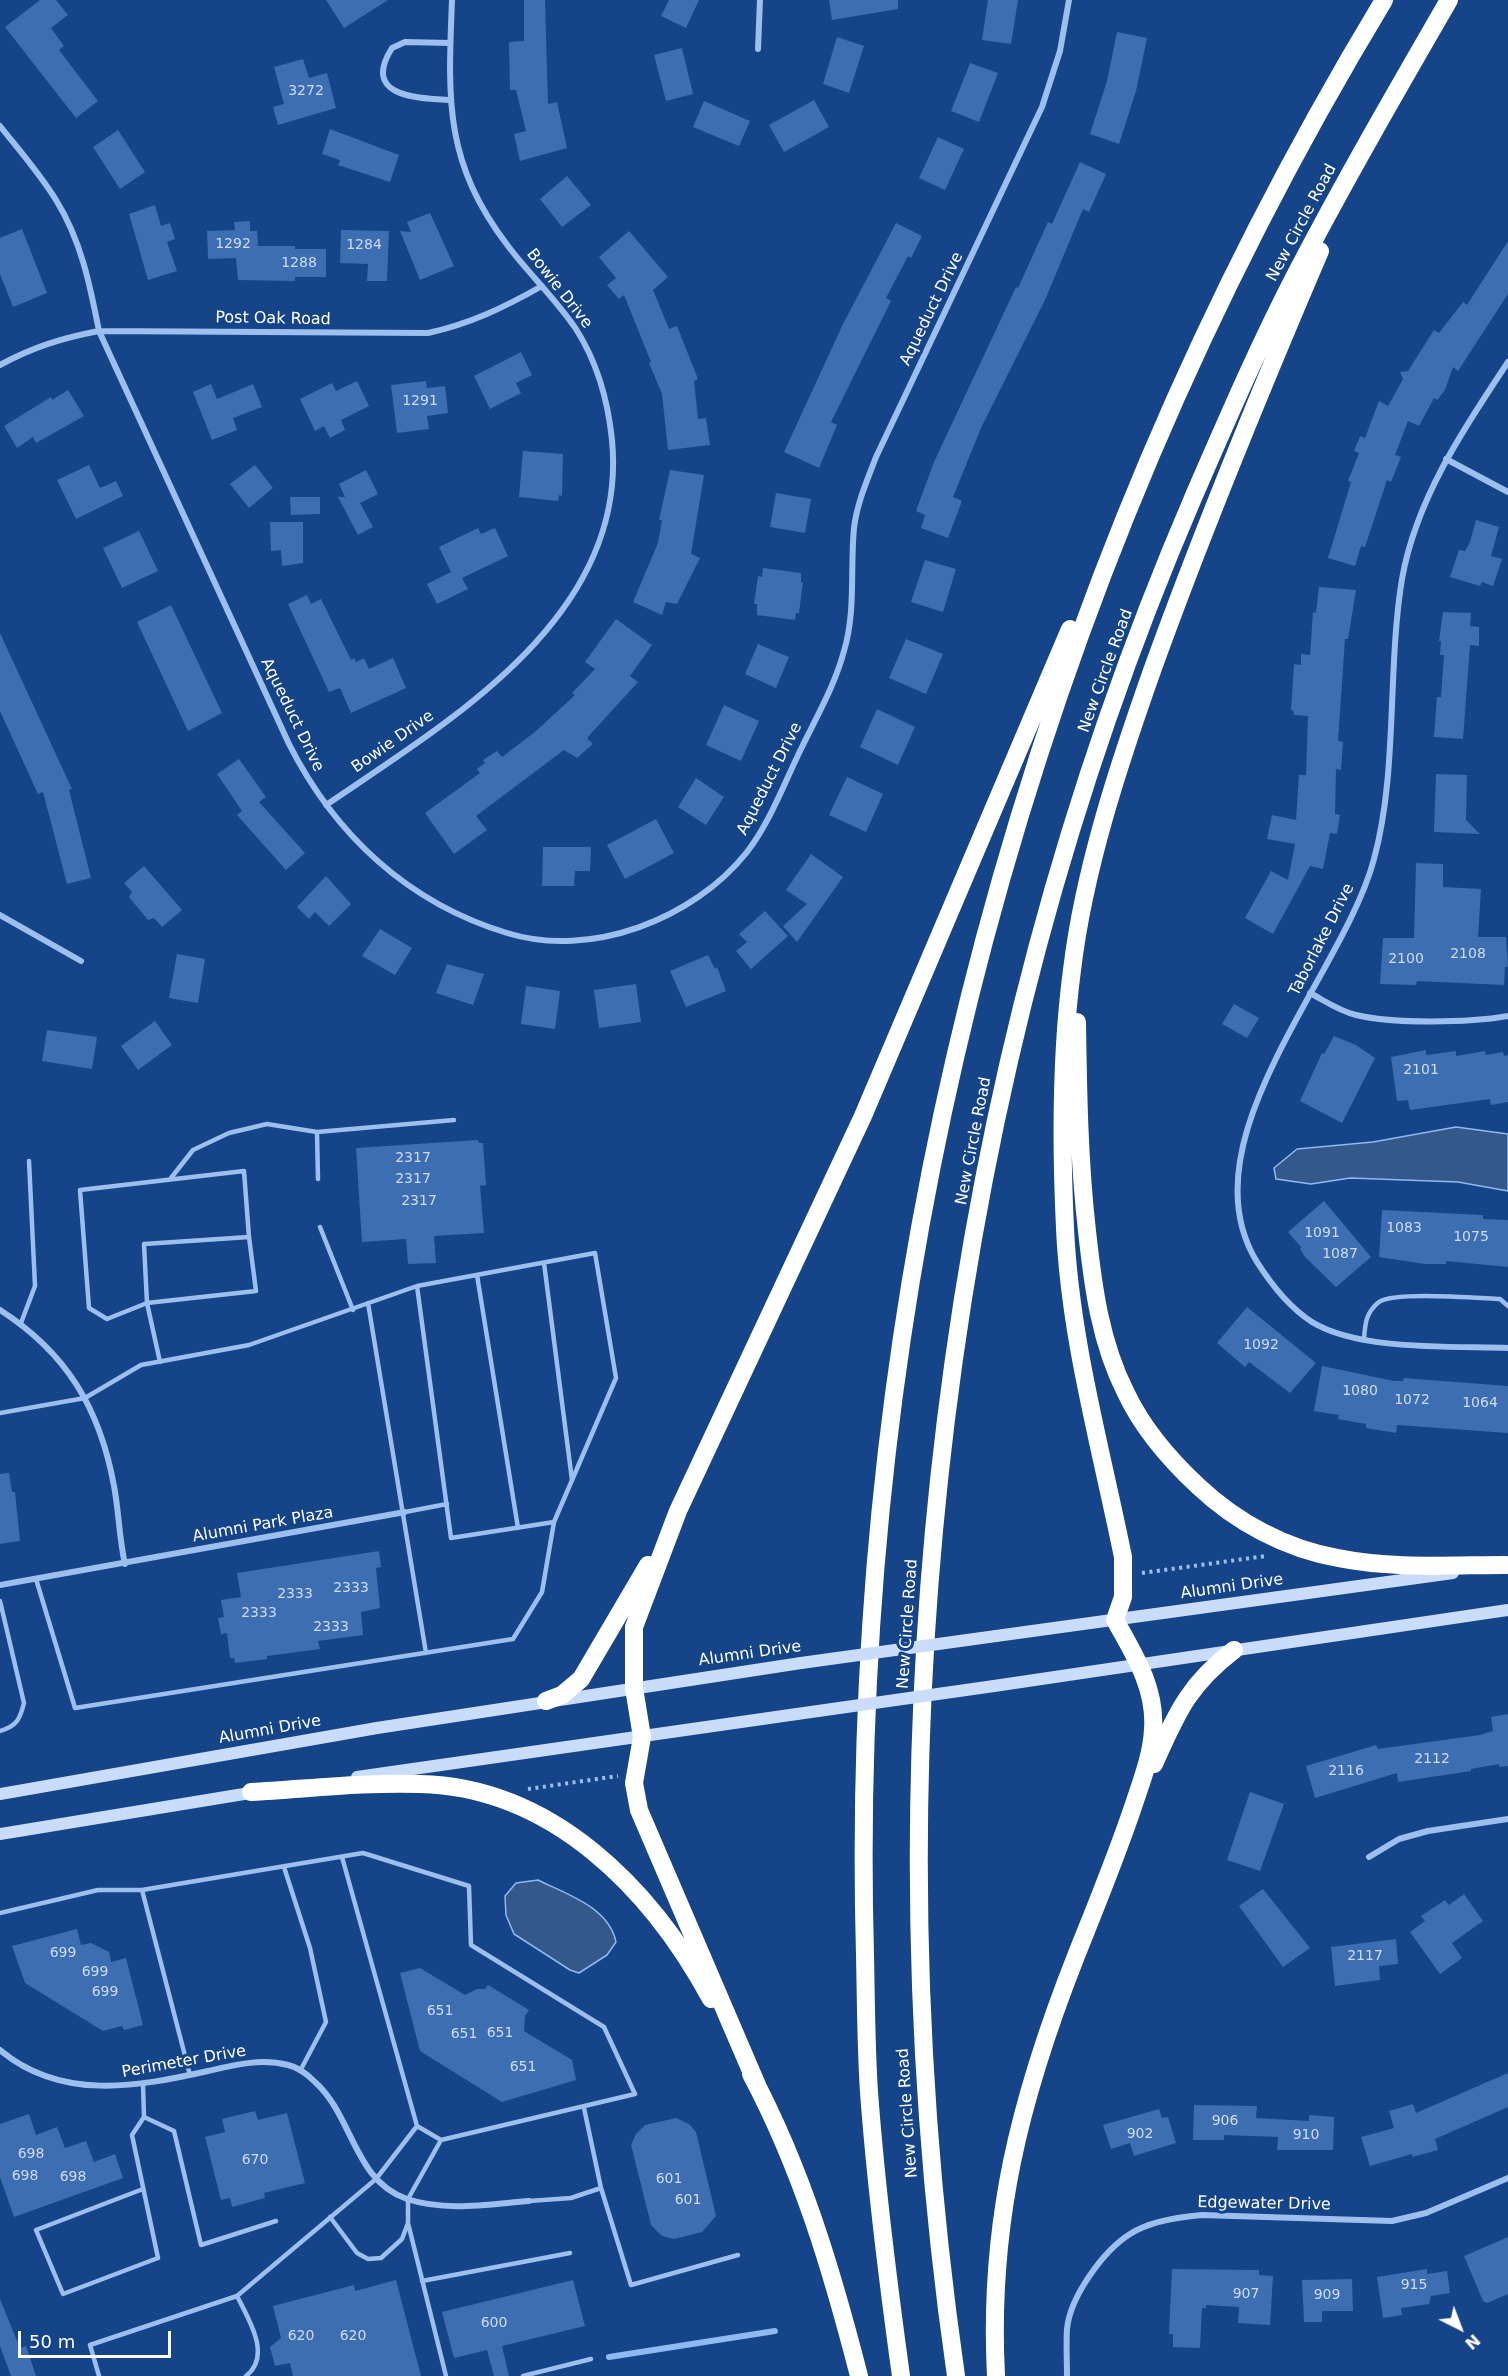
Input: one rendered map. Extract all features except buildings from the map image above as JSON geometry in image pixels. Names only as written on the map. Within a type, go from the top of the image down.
[{"type":"highway","points":[[901,2376],[885,2265],[869,2089],[863,1882],[870,1629],[884,1471],[914,1256],[959,1030],[1017,820],[1039,752],[1102,574],[1127,512],[1204,337],[1268,208],[1384,0]]},
{"type":"highway","name":"New Circle Road","points":[[956,2376],[938,2238],[923,2060],[918,1849],[920,1732],[928,1604],[950,1391],[991,1145],[1058,875],[1144,620],[1192,499],[1262,344],[1364,148],[1449,0]]},
{"type":"highway","points":[[996,2376],[994,2293],[998,2247],[1004,2199],[1022,2114],[1054,2012],[1131,1812],[1143,1776],[1153,1730],[1149,1686],[1115,1620],[1123,1597],[1123,1557],[1071,1300],[1065,1229],[1065,1047],[1077,940],[1116,778],[1200,538],[1364,148]]},
{"type":"highway","points":[[757,2085],[639,1810],[634,1784],[642,1737],[634,1688],[634,1627],[678,1512],[863,1116],[1087,591],[1127,512]]},
{"type":"highway","points":[[1077,940],[1078,1124],[1091,1276],[1102,1331],[1114,1365],[1126,1394],[1144,1423],[1162,1449],[1215,1502],[1240,1519],[1288,1543],[1336,1558],[1372,1563],[1507,1565]]},
{"type":"highway","points":[[546,1701],[572,1688],[591,1665],[678,1512]]},
{"type":"highway","points":[[1131,1812],[1171,1725],[1193,1686],[1206,1671],[1234,1650]]},
{"type":"highway","points":[[251,1792],[421,1784],[468,1789],[513,1802],[549,1821],[586,1845],[651,1907],[675,1939],[706,1990],[778,2125],[804,2188],[837,2290],[859,2376]]},
{"type":"main road","name":"Alumni Drive","points":[[0,1794],[546,1701],[1507,1565]]},
{"type":"main road","points":[[0,1834],[251,1792],[1508,1610]]},
{"type":"street","name":"Bowie Drive","points":[[326,806],[414,745],[501,679],[555,621],[581,582],[602,537],[612,496],[613,456],[609,416],[598,373],[576,330],[510,249],[475,197],[456,146],[450,100],[452,0]]},
{"type":"street","points":[[758,49],[760,0]]},
{"type":"street","name":"Aqueduct Drive","points":[[0,126],[56,198],[68,221],[89,280],[99,331],[289,744],[305,776],[326,806],[348,835],[380,866],[411,888],[478,924],[516,936],[586,939],[623,932],[653,922],[701,896],[747,852],[764,826],[834,680],[844,652],[850,624],[855,527],[860,501],[876,457],[1042,107],[1060,51],[1069,0]]},
{"type":"street","points":[[450,43],[405,42],[392,48],[383,71],[385,81],[402,96],[450,100]]},
{"type":"street","name":"Post Oak Road","points":[[0,365],[30,348],[59,338],[99,331],[428,333],[461,326],[497,312],[542,286]]},
{"type":"street","name":"Taborlake Drive","points":[[1508,362],[1446,459],[1430,495],[1403,576],[1384,794],[1374,861],[1350,919],[1260,1094],[1242,1143],[1238,1210],[1253,1256],[1278,1290],[1311,1321],[1329,1330],[1364,1339],[1419,1345],[1508,1348]]},
{"type":"street","points":[[1446,459],[1508,492]]},
{"type":"street","points":[[0,915],[81,961]]},
{"type":"street","points":[[1310,993],[1335,1008],[1374,1018],[1463,1021],[1508,1016]]},
{"type":"street","points":[[0,1310],[21,1323],[49,1349],[72,1376],[86,1398],[103,1441],[114,1486],[125,1564]]},
{"type":"street","name":"Alumni Park Plaza","points":[[0,1585],[405,1512]]},
{"type":"street","points":[[1369,1857],[1399,1839],[1428,1831],[1508,1819]]},
{"type":"street","name":"Perimeter Drive","points":[[0,2050],[31,2070],[56,2080],[113,2088],[244,2063],[271,2062],[291,2065],[330,2095],[361,2160],[376,2179],[392,2192],[408,2199],[443,2206],[529,2201]]},
{"type":"street","name":"Edgewater Drive","points":[[1069,2376],[1067,2328],[1074,2303],[1085,2282],[1104,2258],[1130,2234],[1150,2225],[1176,2218],[1202,2215],[1392,2221],[1426,2213],[1508,2178]]},
{"type":"lane","points":[[171,1179],[193,1150],[229,1133],[267,1124],[317,1132],[454,1120]]},
{"type":"lane","points":[[317,1132],[318,1179]]},
{"type":"lane","points":[[21,1323],[35,1286],[29,1161]]},
{"type":"lane","points":[[244,1171],[256,1291],[147,1303],[107,1319],[89,1308],[80,1190],[171,1179],[244,1171]]},
{"type":"lane","points":[[320,1227],[353,1310]]},
{"type":"lane","points":[[160,1362],[147,1303],[144,1244],[249,1237]]},
{"type":"lane","points":[[0,1413],[86,1398],[141,1365],[249,1345],[417,1286],[595,1253],[616,1378],[554,1522],[542,1592],[513,1639],[75,1708],[36,1579]]},
{"type":"lane","points":[[544,1263],[572,1480]]},
{"type":"lane","points":[[477,1275],[518,1528]]},
{"type":"lane","points":[[417,1286],[451,1538],[554,1522]]},
{"type":"lane","points":[[1364,1339],[1365,1320],[1380,1301],[1401,1296],[1500,1299],[1508,1306]]},
{"type":"lane","points":[[368,1303],[405,1512],[426,1653]]},
{"type":"lane","points":[[405,1512],[447,1504]]},
{"type":"lane","points":[[0,1601],[24,1703],[20,1718],[12,1728],[0,1731]]},
{"type":"lane","points":[[0,1913],[98,1890],[142,1890],[363,1853],[469,1886],[471,1945],[604,2027],[635,2094],[584,2109],[441,2140],[417,2126],[342,1857]]},
{"type":"lane","points":[[284,1867],[310,1948],[326,2022],[300,2071]]},
{"type":"lane","points":[[142,1890],[190,2075]]},
{"type":"lane","points":[[143,2084],[144,2117],[132,2135],[158,2258],[63,2294],[36,2230],[143,2189]]},
{"type":"lane","points":[[584,2109],[601,2188],[631,2285],[738,2255]]},
{"type":"lane","points":[[144,2117],[174,2131],[201,2245],[276,2221]]},
{"type":"lane","points":[[99,2376],[90,2345],[237,2296],[376,2179],[417,2126]]},
{"type":"lane","points":[[441,2140],[408,2199],[408,2223],[446,2376]]},
{"type":"lane","points":[[529,2201],[571,2198],[601,2188]]},
{"type":"lane","points":[[330,2217],[348,2244],[368,2259],[381,2258],[393,2249],[402,2239],[408,2223]]},
{"type":"lane","points":[[422,2281],[570,2253]]},
{"type":"lane","points":[[237,2296],[252,2326],[259,2358],[255,2369],[246,2376]]},
{"type":"lane","points":[[523,2376],[591,2359]]},
{"type":"path","points":[[1142,1574],[1277,1554]]},
{"type":"path","points":[[521,1790],[625,1776]]},
{"type":"water","points":[[1456,1127],[1508,1134],[1508,1191],[1458,1182],[1350,1178],[1311,1184],[1276,1179],[1274,1168],[1297,1149],[1373,1142]]},
{"type":"water","points":[[538,1880],[585,1903],[605,1920],[616,1942],[607,1955],[579,1973],[570,1970],[514,1934],[506,1915],[505,1896],[516,1883]]},
{"type":"waterway","points":[[609,2357],[775,2331]]}]
